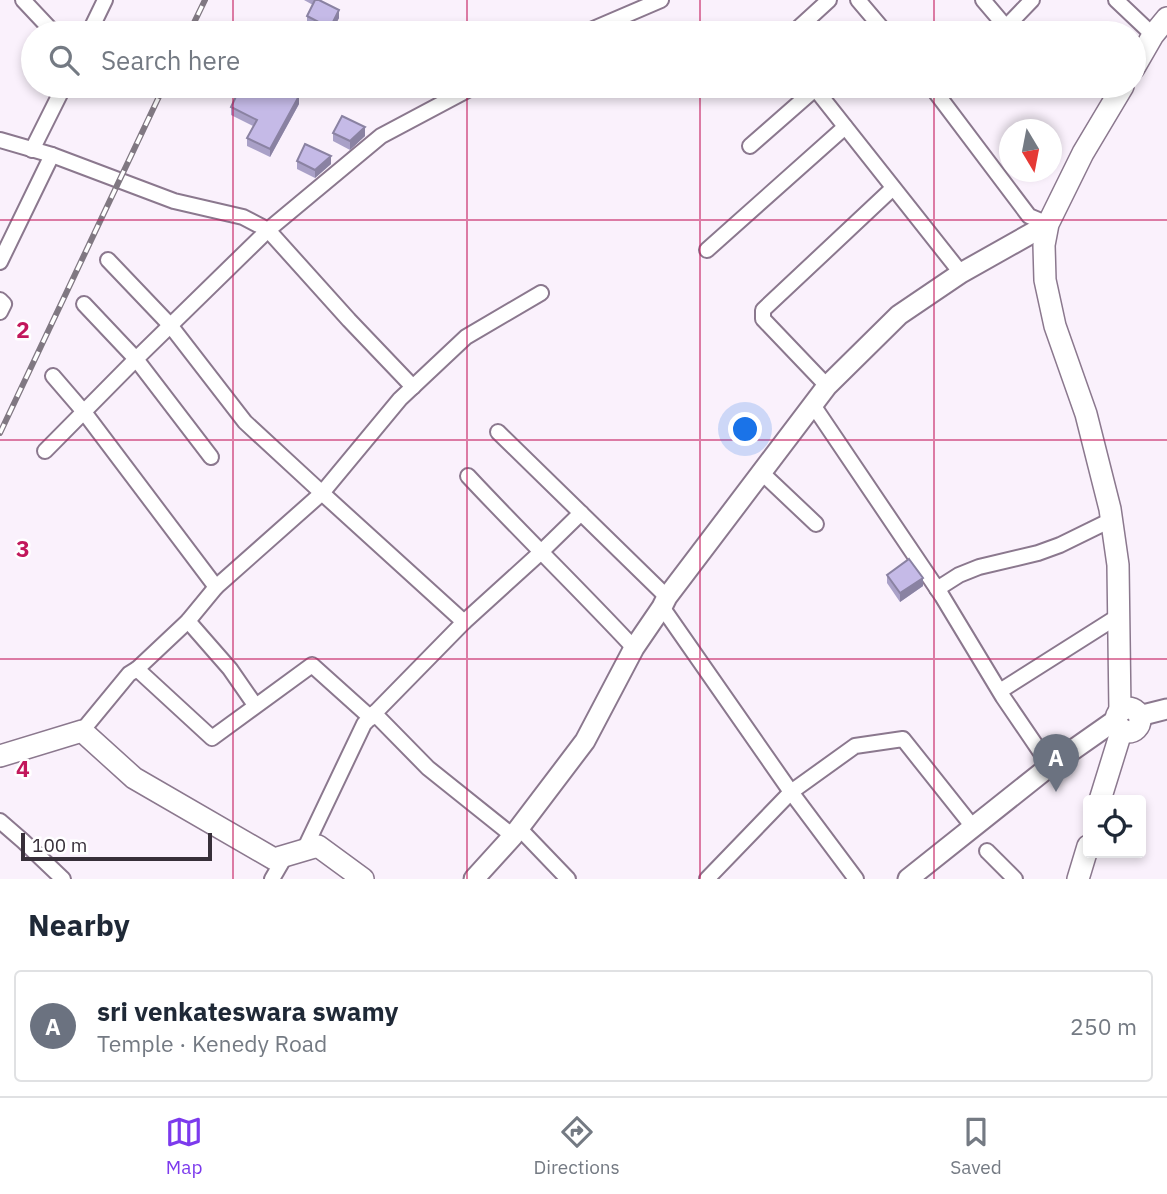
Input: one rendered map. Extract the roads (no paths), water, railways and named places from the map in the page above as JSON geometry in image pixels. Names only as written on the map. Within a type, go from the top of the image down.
[{"type":"main road","points":[[1146,47],[1167,18]]},
{"type":"main road","points":[[1113,795],[1126,721],[1118,565],[1110,509],[1086,414],[1055,326],[1045,281],[1044,246],[1048,223],[1083,153],[1116,98]]},
{"type":"main road","points":[[1102,795],[1126,721]]},
{"type":"main road","points":[[0,756],[82,731],[134,778],[274,859],[318,846],[363,879]]},
{"type":"main road","points":[[1078,879],[1084,858]]},
{"type":"main road","points":[[1089,879],[1095,858]]},
{"type":"street","points":[[23,0],[43,21]]},
{"type":"street","points":[[95,21],[105,0]]},
{"type":"street","points":[[612,21],[662,0]]},
{"type":"street","points":[[806,21],[829,0]]},
{"type":"street","points":[[858,0],[876,21]]},
{"type":"street","points":[[984,0],[997,21]]},
{"type":"street","points":[[1012,21],[1032,0]]},
{"type":"street","points":[[1116,0],[1138,21]]},
{"type":"street","points":[[1146,28],[1153,35]]},
{"type":"street","points":[[32,150],[58,98]]},
{"type":"street","points":[[45,451],[268,230],[381,136],[452,98]]},
{"type":"street","points":[[750,146],[802,98]]},
{"type":"street","points":[[823,98],[961,273]]},
{"type":"street","points":[[944,98],[1029,216],[1048,223]]},
{"type":"street","points":[[707,250],[845,127]]},
{"type":"street","points":[[0,140],[52,155],[174,201],[243,217],[268,230],[413,387]]},
{"type":"street","points":[[0,262],[52,155]]},
{"type":"street","points":[[827,386],[764,319],[764,310],[892,188]]},
{"type":"street","points":[[474,879],[516,832],[585,741],[664,602],[760,471],[827,386],[899,316],[961,273],[1048,223]]},
{"type":"street","points":[[108,260],[170,326],[245,422],[464,622]]},
{"type":"street","points":[[82,731],[129,674],[188,621],[216,587],[322,493],[400,399],[466,337],[541,293]]},
{"type":"street","points":[[0,300],[4,304],[0,312]]},
{"type":"street","points":[[84,304],[136,359],[211,457]]},
{"type":"street","points":[[53,376],[84,412],[216,587]]},
{"type":"street","points":[[813,405],[937,589],[1050,766]]},
{"type":"street","points":[[498,432],[581,513],[664,602],[791,792],[856,879]]},
{"type":"street","points":[[760,471],[817,524]]},
{"type":"street","points":[[468,477],[635,649]]},
{"type":"street","points":[[272,879],[295,853],[364,724],[464,622],[581,513]]},
{"type":"street","points":[[937,589],[959,575],[979,567],[1038,553],[1111,520]]},
{"type":"street","points":[[1000,691],[1120,615]]},
{"type":"street","points":[[188,621],[230,669],[255,705]]},
{"type":"street","points":[[137,669],[212,738],[312,665],[373,715],[428,768],[516,832],[568,879]]},
{"type":"street","points":[[908,879],[1050,766],[1126,721],[1167,709]]},
{"type":"street","points":[[707,879],[791,792],[855,746],[903,738],[973,827]]},
{"type":"street","points":[[0,821],[63,879]]},
{"type":"street","points":[[987,851],[1015,879]]},
{"type":"railway","points":[[195,21],[205,0]]},
{"type":"railway","points":[[0,433],[158,98]]},
{"type":"place","name":"sri venkateswara swamy","points":[[1056,792]]}]
